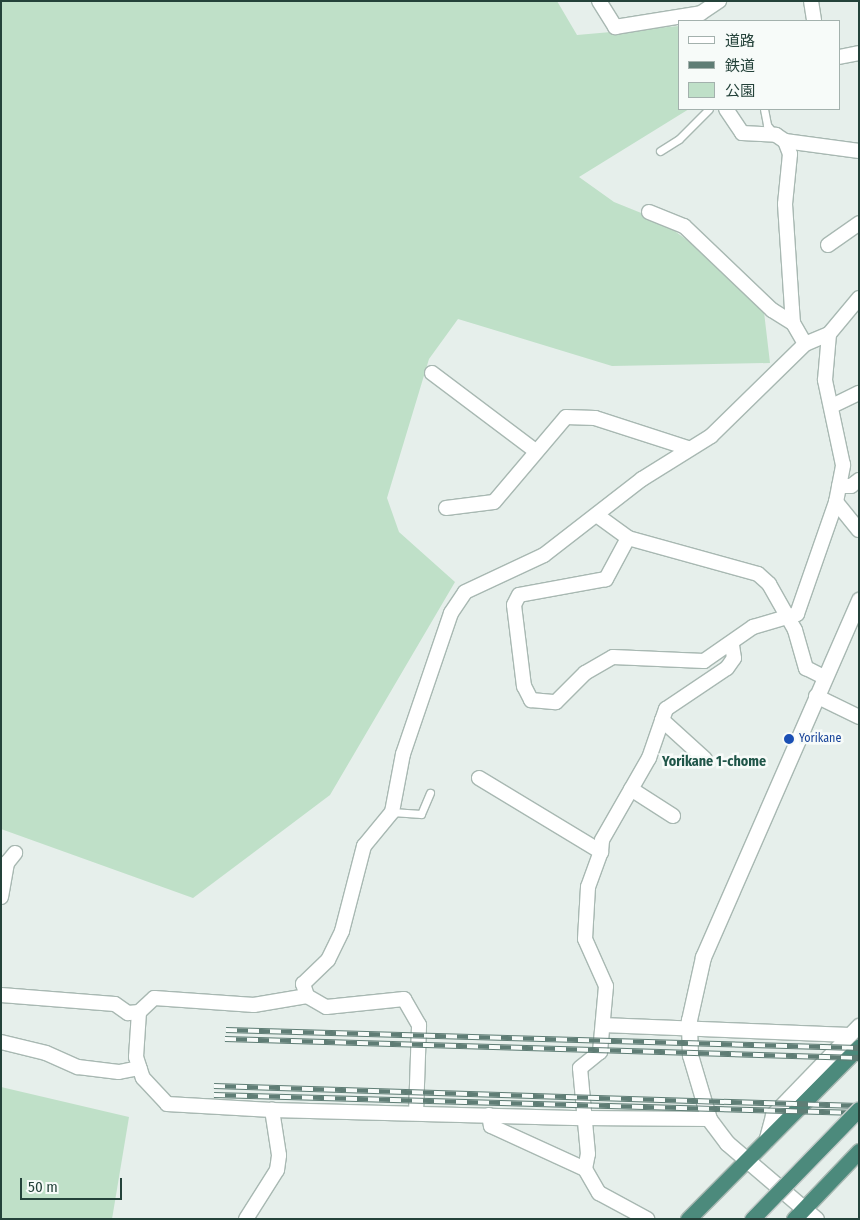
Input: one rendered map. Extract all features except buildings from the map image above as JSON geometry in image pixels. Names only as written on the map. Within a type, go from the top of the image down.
[{"type":"highway","points":[[688,1219],[747,1160],[764,1146],[856,1036]]},
{"type":"highway","points":[[752,1219],[859,1109]]},
{"type":"highway","points":[[798,1214],[859,1151]]},
{"type":"street","points":[[599,1],[615,27],[701,13],[719,1]]},
{"type":"street","points":[[811,1],[814,20]]},
{"type":"street","points":[[840,57],[859,53]]},
{"type":"street","points":[[727,110],[742,134],[780,138],[859,151]]},
{"type":"street","points":[[780,138],[790,154],[785,204],[793,323],[805,344]]},
{"type":"street","points":[[649,212],[684,226],[772,310],[793,323]]},
{"type":"street","points":[[828,245],[859,223]]},
{"type":"street","points":[[416,1113],[419,1025],[404,999],[326,1007],[308,996],[303,984],[328,960],[342,931],[364,846],[392,812],[403,754],[451,612],[464,592],[544,555],[688,448],[730,421],[805,344],[829,334],[859,298]]},
{"type":"street","points":[[628,538],[606,579],[519,595],[514,605],[524,686],[531,700],[556,702],[585,672],[613,657],[704,661],[732,645],[770,618],[789,619],[797,614],[836,502],[843,465],[825,380],[829,334]]},
{"type":"street","points":[[432,372],[534,450]]},
{"type":"street","points":[[832,406],[859,393]]},
{"type":"street","points":[[446,508],[494,502],[556,424],[574,416],[688,448]]},
{"type":"street","points":[[839,486],[851,486],[859,480]]},
{"type":"street","points":[[836,502],[859,530]]},
{"type":"street","points":[[598,516],[628,538],[700,561],[747,569],[769,584],[789,619],[806,668],[824,677]]},
{"type":"street","points":[[816,1219],[798,1214],[709,1119],[690,1055],[690,1029],[703,957],[859,600]]},
{"type":"street","points":[[585,1169],[588,1154],[582,1118],[580,1068],[600,1052],[606,986],[585,939],[588,887],[601,852],[602,840],[631,789],[666,709],[727,668],[734,658],[732,645]]},
{"type":"street","points":[[816,696],[859,717]]},
{"type":"street","points":[[662,720],[704,759]]},
{"type":"street","points":[[479,778],[601,852]]},
{"type":"street","points":[[631,789],[673,816]]},
{"type":"street","points":[[1,897],[7,863],[15,854]]},
{"type":"street","points":[[1,995],[115,1004],[128,1013],[139,1012],[154,998],[254,1005],[308,996]]},
{"type":"street","points":[[139,1012],[140,1068],[167,1104],[272,1110],[582,1118],[709,1119]]},
{"type":"street","points":[[603,1026],[856,1036]]},
{"type":"street","points":[[1,1042],[46,1053],[78,1068],[119,1072],[140,1068]]},
{"type":"street","points":[[246,1219],[277,1170],[279,1156],[272,1110]]},
{"type":"street","points":[[489,1116],[492,1126],[585,1169],[599,1193],[647,1219]]},
{"type":"lane","points":[[660,151],[679,139],[708,110]]},
{"type":"lane","points":[[764,110],[767,125],[780,138]]},
{"type":"lane","points":[[392,812],[421,814],[430,793]]},
{"type":"green space","points":[[1,1],[557,1],[577,35],[678,26],[678,110],[687,110],[579,177],[614,202],[661,221],[717,262],[764,312],[770,363],[612,366],[458,319],[429,359],[387,498],[399,532],[455,582],[330,795],[193,898],[1,829]]},
{"type":"green space","points":[[1,1087],[129,1117],[112,1219],[1,1219]]},
{"type":"railway","points":[[226,1030],[859,1048]]},
{"type":"railway","points":[[225,1039],[859,1058]]},
{"type":"railway","points":[[214,1086],[859,1106]]},
{"type":"railway","points":[[214,1095],[859,1113]]},
{"type":"place","name":"Yorikane","points":[[789,739]]},
{"type":"district","name":"Yorikane 1-chome","points":[[714,762]]}]
